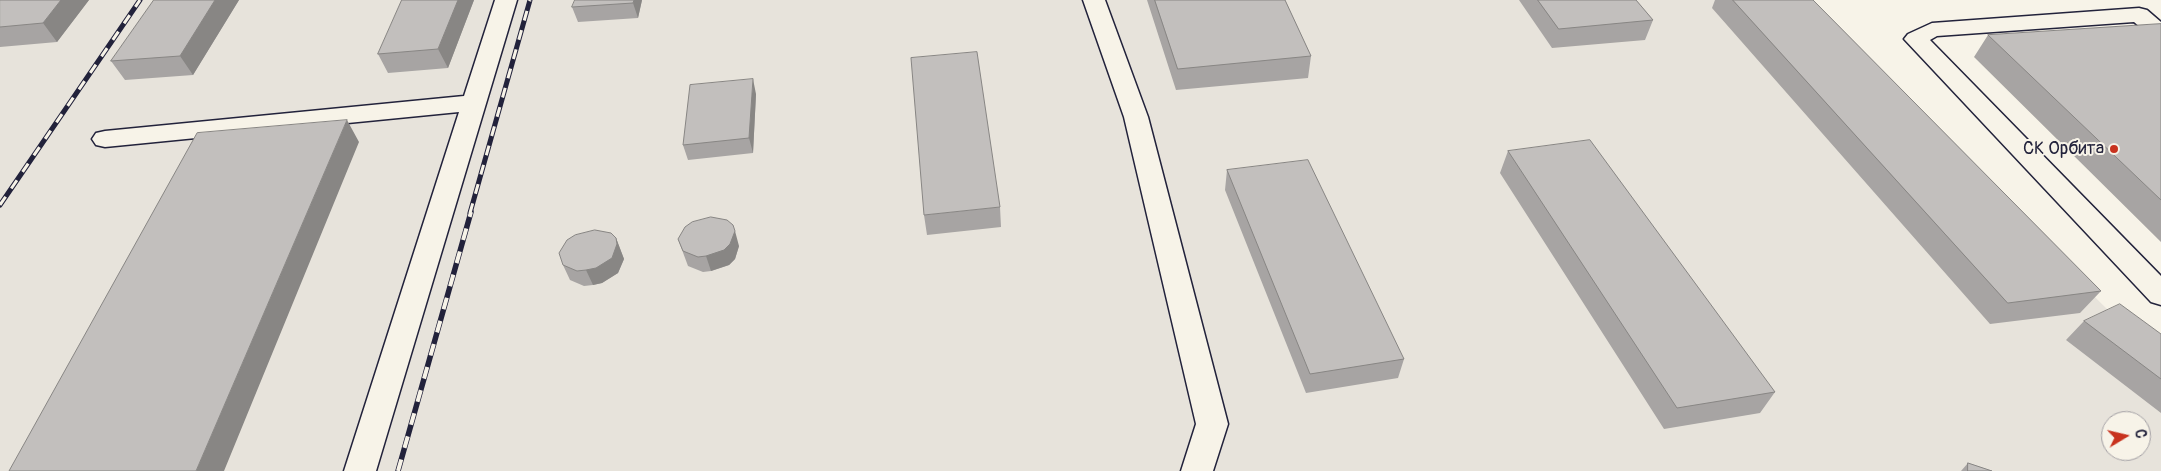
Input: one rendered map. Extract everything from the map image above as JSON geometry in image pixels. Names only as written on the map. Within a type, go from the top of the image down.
[{"type":"lane","points":[[360,471],[506,0]]},
{"type":"lane","points":[[1094,0],[1136,117],[1212,424],[1197,471]]},
{"type":"lane","points":[[2161,33],[2150,14],[1932,30],[1916,39],[2161,294]]},
{"type":"lane","points":[[105,139],[474,103]]},
{"type":"shaded area","points":[[0,0],[1762,0],[1823,26],[2121,323],[2161,356],[2161,471],[0,471]]},
{"type":"building","points":[[0,0],[61,0],[43,23],[0,27]]},
{"type":"building","points":[[154,0],[215,0],[180,56],[111,61]]},
{"type":"building","points":[[402,0],[458,0],[438,49],[378,54]]},
{"type":"building","points":[[575,0],[634,0],[633,3],[572,7]]},
{"type":"building","points":[[1155,0],[1285,0],[1311,56],[1178,69]]},
{"type":"building","points":[[1538,0],[1636,0],[1653,20],[1559,29]]},
{"type":"building","points":[[1733,0],[1813,0],[2101,291],[2008,303]]},
{"type":"building","name":"СК Орбита","points":[[2161,24],[2161,200],[1988,35]]},
{"type":"building","points":[[977,52],[1000,207],[924,215],[911,58]]},
{"type":"building","points":[[753,79],[749,138],[683,145],[690,85]]},
{"type":"building","points":[[347,120],[196,471],[9,471],[197,133]]},
{"type":"building","points":[[1590,140],[1775,392],[1677,408],[1508,151]]},
{"type":"building","points":[[1308,160],[1404,359],[1310,374],[1227,170]]},
{"type":"building","points":[[711,217],[727,220],[733,225],[735,231],[730,244],[724,250],[706,256],[698,257],[683,251],[678,239],[685,227],[692,222]]},
{"type":"building","points":[[595,230],[611,233],[616,238],[617,244],[612,258],[596,268],[586,270],[577,271],[563,265],[559,253],[567,240],[575,235]]},
{"type":"building","points":[[2120,304],[2161,334],[2161,379],[2084,321]]},
{"type":"building","points":[[1968,463],[1992,471],[1968,471]]},
{"type":"railway","points":[[0,205],[140,0]]},
{"type":"railway","points":[[470,213],[530,0]]},
{"type":"railway","points":[[398,471],[471,212]]},
{"type":"place","name":"СК Орбита","points":[[2114,149]]}]
